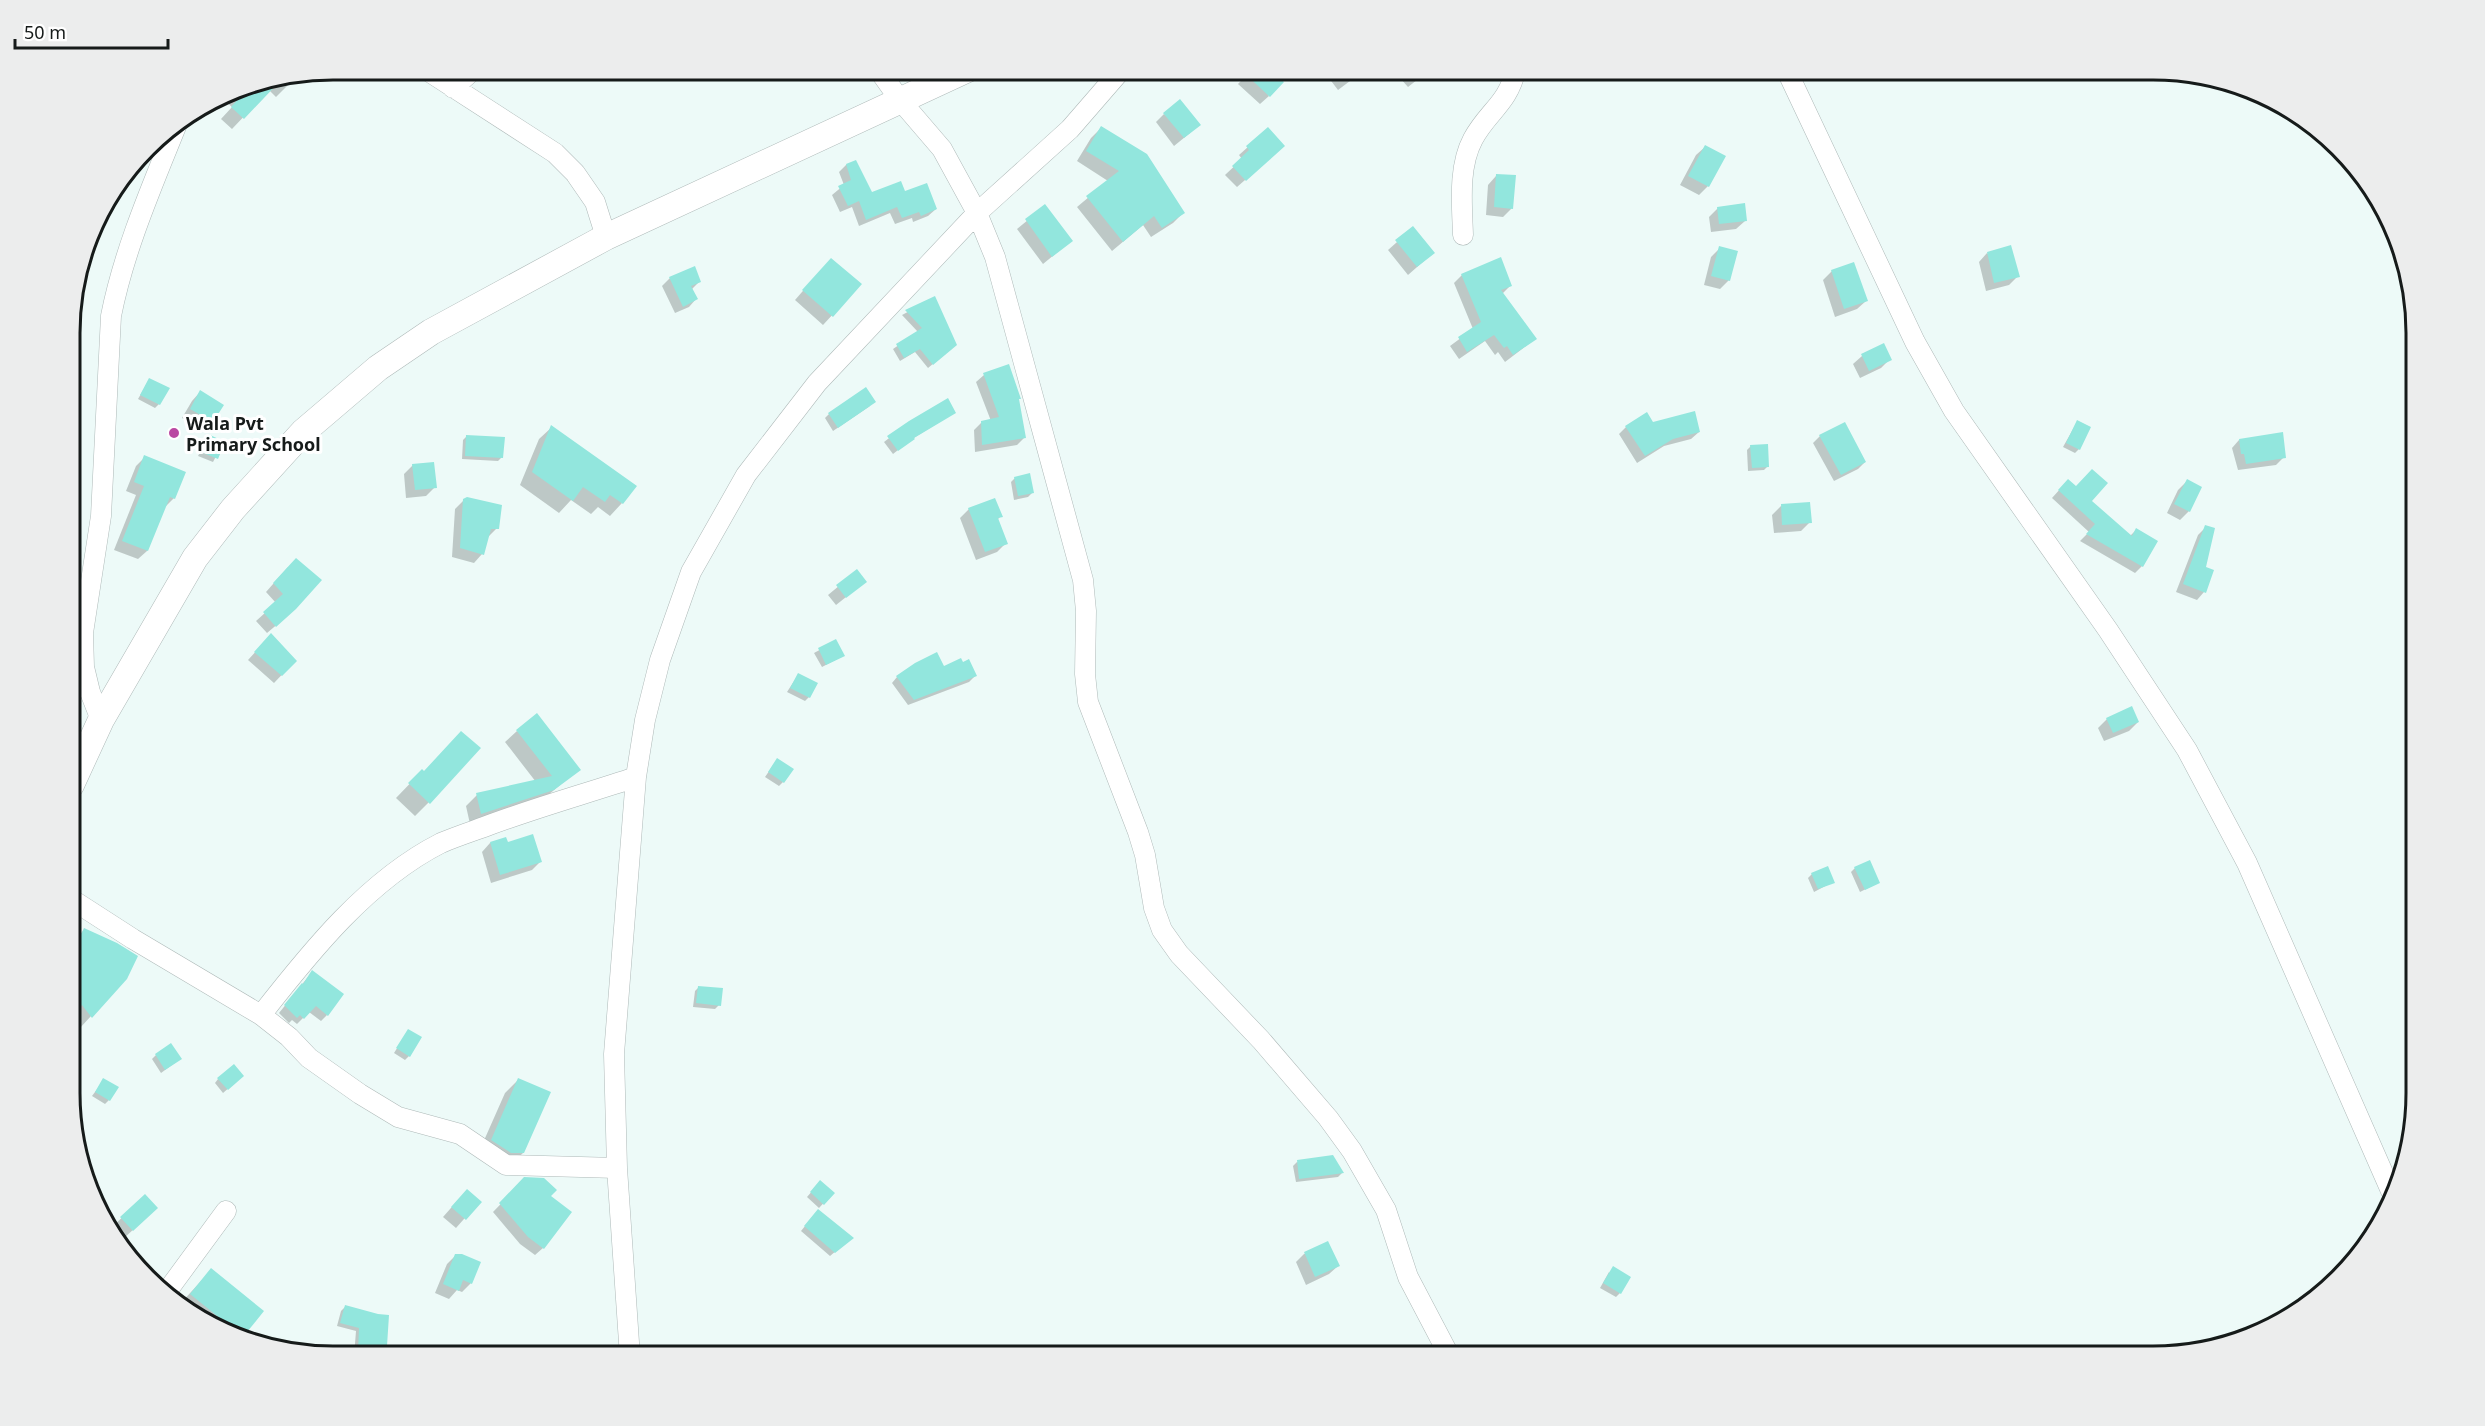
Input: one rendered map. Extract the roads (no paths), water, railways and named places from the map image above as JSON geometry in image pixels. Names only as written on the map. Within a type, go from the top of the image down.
[{"type":"main road","points":[[80,766],[101,720],[195,558],[234,509],[303,432],[378,368],[431,332],[606,237],[944,80]]},
{"type":"street","points":[[442,80],[555,153],[575,172],[595,202],[606,237]]},
{"type":"street","points":[[453,87],[461,80]]},
{"type":"street","points":[[886,80],[942,149],[977,213],[995,257],[1083,580],[1086,611],[1084,674],[1088,702],[1138,831],[1145,855],[1154,908],[1162,930],[1179,954],[1262,1040],[1352,1150],[1386,1210],[1408,1277],[1444,1346]]},
{"type":"street","points":[[629,1346],[617,1168],[614,1054],[636,777],[645,720],[660,660],[691,572],[746,475],[817,383],[977,213],[1070,129],[1112,80]]},
{"type":"street","points":[[1463,235],[1464,170],[1468,150],[1474,137],[1503,101],[1513,80]]},
{"type":"street","points":[[1791,80],[1915,342],[1954,411],[2108,630],[2187,750],[2247,863],[2388,1185]]},
{"type":"street","points":[[101,720],[90,692],[84,667],[83,633],[101,516],[111,316],[117,286],[171,138]]},
{"type":"street","points":[[261,1015],[291,976],[356,906],[405,865],[452,839],[636,777]]},
{"type":"street","points":[[80,905],[261,1015],[290,1037],[309,1058],[360,1094],[398,1117],[460,1134],[506,1165],[617,1168]]},
{"type":"street","points":[[170,1287],[226,1211]]},
{"type":"place","name":"Wala Pvt Primary School","points":[[174,433]]}]
